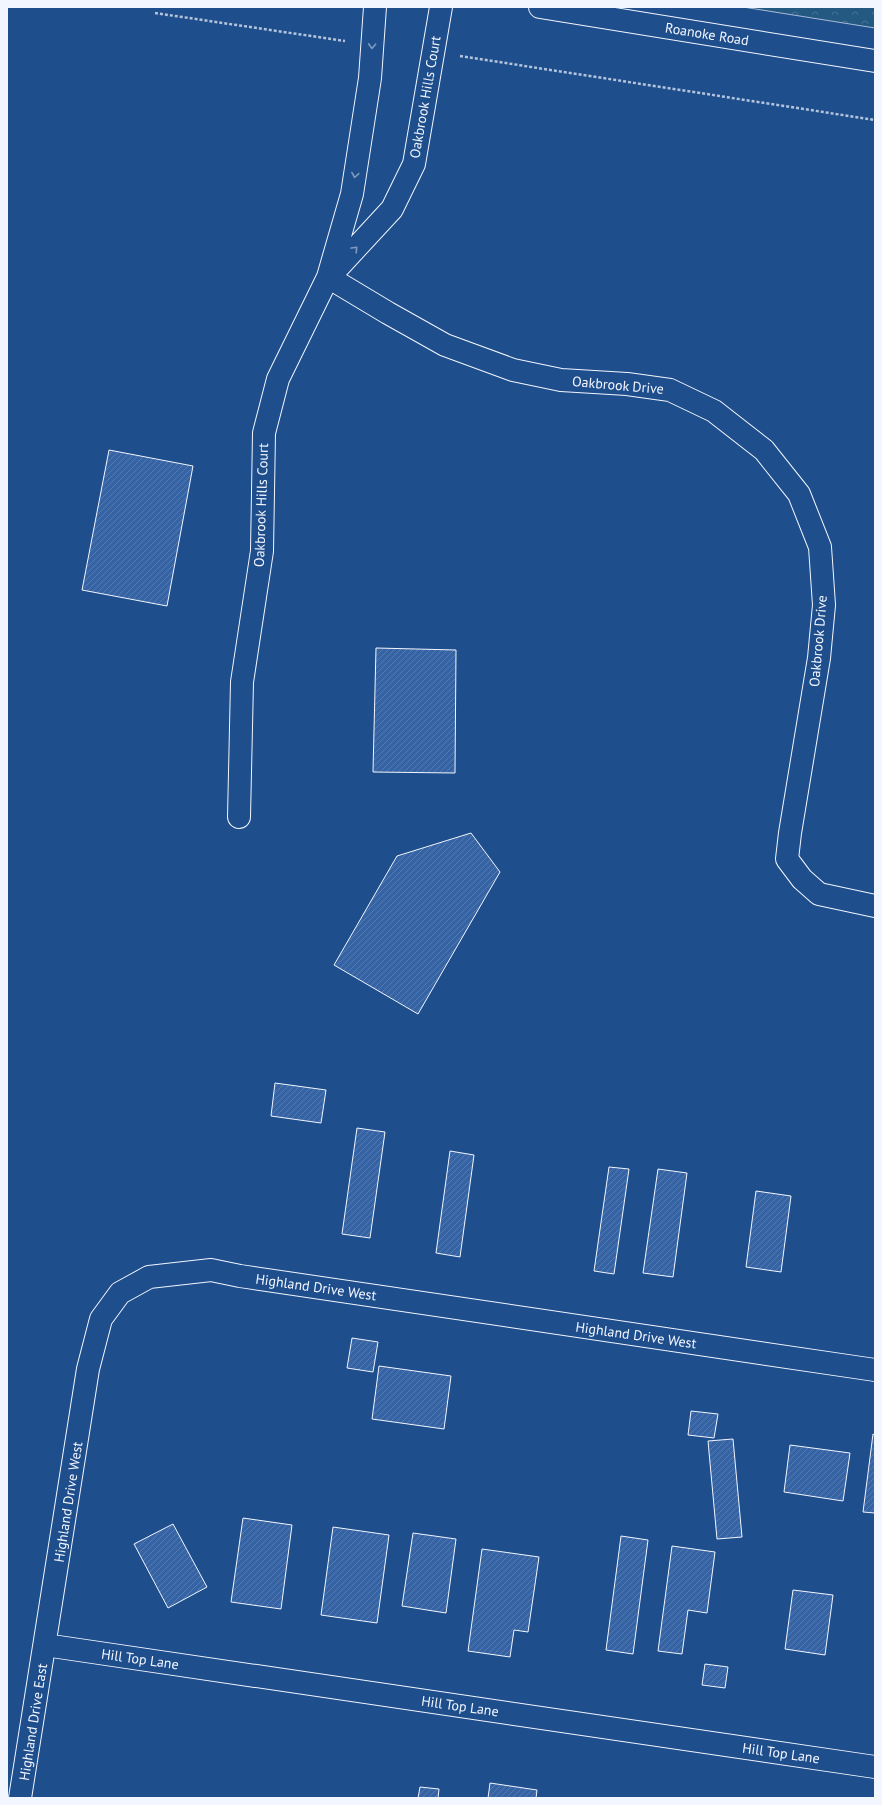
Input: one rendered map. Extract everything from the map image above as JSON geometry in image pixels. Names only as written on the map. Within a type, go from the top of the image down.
[{"type":"street","name":"Oakbrook Hills Court","points":[[239,816],[242,682],[262,551],[264,433],[278,379],[328,277],[352,194],[370,78],[375,7]]},
{"type":"street","name":"Oakbrook Hills Court","points":[[328,277],[392,209],[414,164],[441,7]]},
{"type":"street","name":"Roanoke Road","points":[[540,7],[875,61]]},
{"type":"street","name":"Oakbrook Drive","points":[[328,277],[445,345],[513,370],[561,380],[627,384],[670,390],[714,411],[764,450],[799,494],[820,547],[823,597],[819,658],[787,859],[802,879],[819,894],[875,906]]},
{"type":"street","name":"Highland Drive West","points":[[45,1645],[88,1369],[100,1319],[120,1293],[148,1277],[211,1270],[256,1278],[875,1370]]},
{"type":"street","name":"Hill Top Lane","points":[[45,1645],[875,1767]]},
{"type":"street","name":"Highland Drive East","points":[[20,1798],[45,1645]]},
{"type":"path","points":[[155,13],[347,42]]},
{"type":"path","points":[[458,56],[875,120]]},
{"type":"green space","points":[[743,7],[875,7],[875,28]]},
{"type":"building","points":[[109,450],[193,466],[167,606],[82,590]]},
{"type":"building","points":[[376,648],[456,650],[455,773],[373,772]]},
{"type":"building","points":[[471,833],[500,872],[418,1014],[334,965],[397,856]]},
{"type":"building","points":[[275,1083],[326,1090],[321,1123],[271,1116]]},
{"type":"building","points":[[357,1128],[385,1132],[370,1238],[342,1234]]},
{"type":"building","points":[[450,1151],[474,1155],[460,1257],[436,1253]]},
{"type":"building","points":[[609,1167],[629,1169],[614,1274],[594,1271]]},
{"type":"building","points":[[658,1169],[687,1173],[673,1277],[643,1273]]},
{"type":"building","points":[[756,1191],[791,1196],[781,1272],[746,1267]]},
{"type":"building","points":[[352,1338],[378,1342],[373,1372],[347,1368]]},
{"type":"building","points":[[379,1366],[451,1376],[444,1429],[372,1419]]},
{"type":"building","points":[[691,1411],[718,1414],[714,1438],[688,1435]]},
{"type":"building","points":[[873,1434],[875,1435],[875,1513],[863,1512]]},
{"type":"building","points":[[733,1439],[742,1537],[717,1539],[708,1441]]},
{"type":"building","points":[[790,1445],[850,1453],[843,1501],[784,1492]]},
{"type":"building","points":[[243,1518],[292,1525],[281,1609],[231,1602]]},
{"type":"building","points":[[173,1524],[207,1587],[168,1608],[134,1544]]},
{"type":"building","points":[[333,1527],[389,1535],[377,1623],[321,1615]]},
{"type":"building","points":[[413,1533],[456,1539],[446,1613],[402,1606]]},
{"type":"building","points":[[621,1536],[648,1540],[633,1654],[606,1650]]},
{"type":"building","points":[[672,1546],[715,1552],[707,1613],[688,1610],[682,1654],[658,1651]]},
{"type":"building","points":[[482,1549],[539,1557],[528,1632],[514,1630],[510,1657],[468,1651]]},
{"type":"building","points":[[793,1590],[833,1595],[825,1655],[785,1649]]},
{"type":"building","points":[[705,1664],[728,1667],[725,1688],[702,1685]]},
{"type":"building","points":[[490,1783],[537,1790],[536,1798],[488,1798]]},
{"type":"building","points":[[420,1787],[439,1789],[438,1798],[418,1798]]}]
